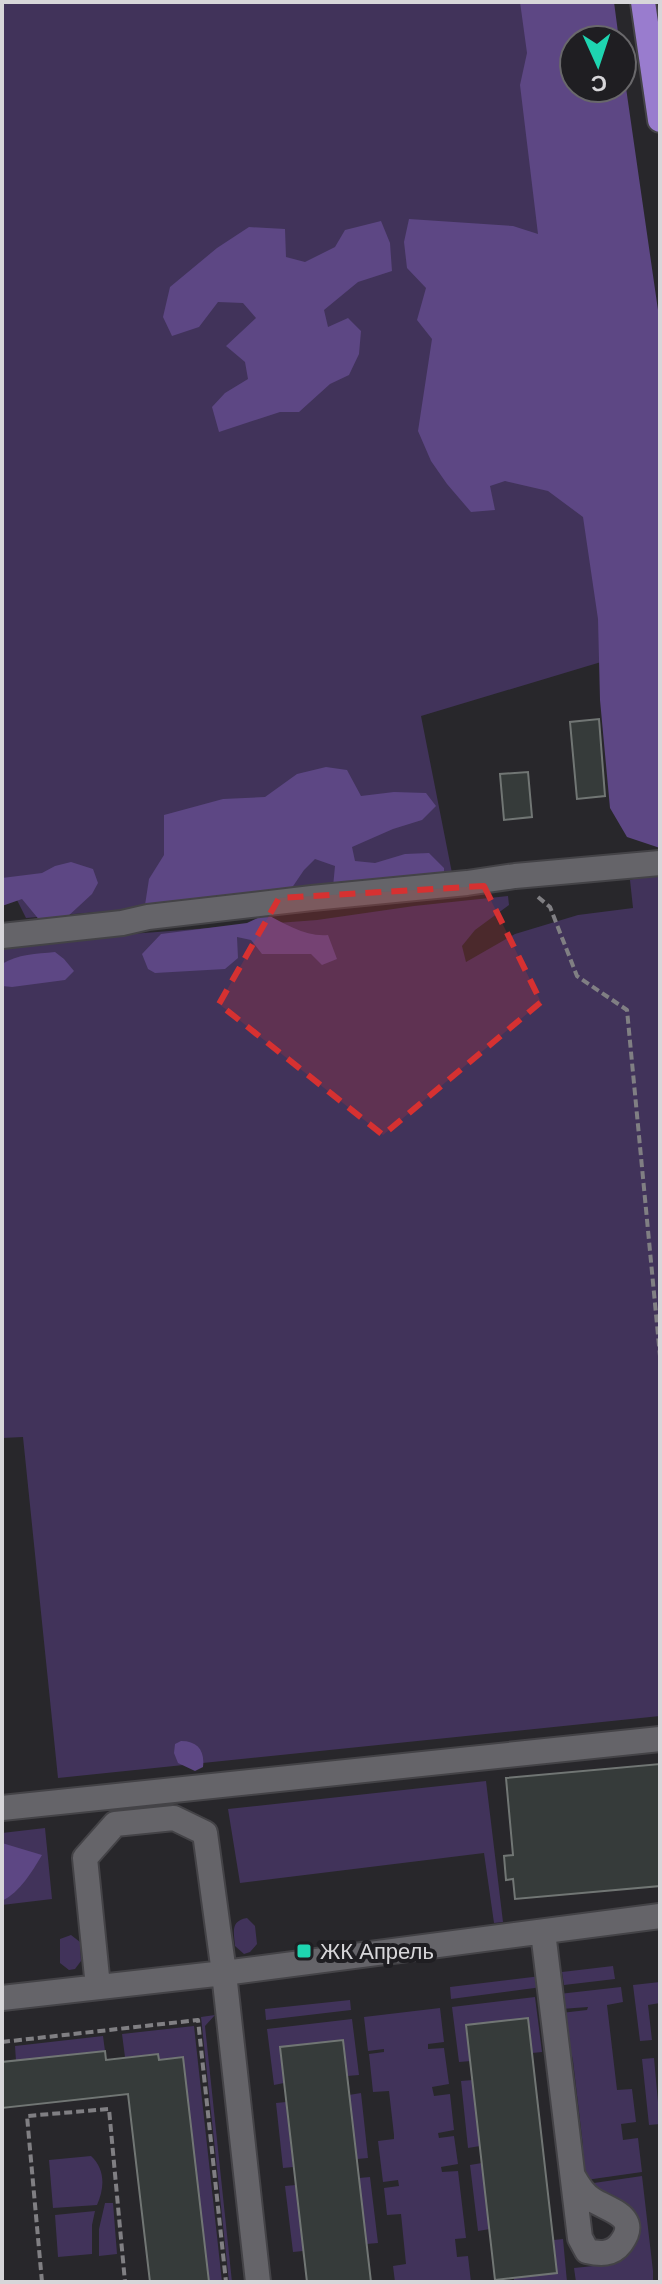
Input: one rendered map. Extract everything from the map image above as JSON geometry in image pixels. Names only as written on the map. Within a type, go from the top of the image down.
[{"type":"highway","points":[[643,2],[660,120]]},
{"type":"lane","points":[[2,936],[312,898],[660,863]]},
{"type":"lane","points":[[2,1808],[660,1739]]},
{"type":"lane","points":[[98,1987],[85,1858],[115,1824],[174,1818],[205,1833],[224,1973],[258,2282]]},
{"type":"lane","points":[[2,1998],[224,1973],[660,1916]]},
{"type":"lane","points":[[543,1932],[573,2176]]},
{"type":"path","points":[[515,876],[550,907],[577,976],[627,1010],[660,1356]]},
{"type":"path","points":[[2,2042],[198,2020],[226,2282]]},
{"type":"path","points":[[42,2282],[27,2116],[109,2109],[125,2282]]},
{"type":"highlighted area","points":[[484,886],[541,1002],[383,1135],[219,1004],[279,898]]},
{"type":"shaded area","points":[[2,2],[610,2],[589,24],[558,24],[558,104],[575,104],[621,656],[421,716],[452,873],[26,918],[17,900],[2,903]]},
{"type":"shaded area","points":[[520,2],[614,2],[617,24],[558,24],[558,104],[628,104],[660,324],[660,848],[627,837],[610,808],[600,700],[598,619],[583,517],[548,491],[505,481],[490,486],[495,510],[471,512],[431,461],[418,431],[432,339],[417,320],[426,288],[407,268],[404,242],[409,219],[513,226],[538,234],[520,85],[527,53]]},
{"type":"shaded area","points":[[381,221],[390,243],[392,271],[358,282],[324,310],[328,327],[348,318],[361,331],[359,354],[349,375],[330,384],[299,412],[280,412],[219,432],[212,407],[225,393],[248,379],[245,362],[226,346],[256,318],[243,303],[218,302],[199,327],[172,336],[163,317],[170,287],[217,248],[249,227],[285,229],[286,257],[305,262],[335,247],[345,230]]},
{"type":"shaded area","points":[[326,767],[347,770],[361,796],[394,792],[426,793],[436,806],[422,820],[352,847],[355,861],[375,863],[405,854],[429,853],[444,868],[444,881],[333,887],[335,866],[315,859],[285,898],[145,905],[149,879],[164,855],[164,815],[223,799],[265,797],[297,774]]},
{"type":"shaded area","points":[[71,862],[93,869],[98,883],[92,894],[65,919],[41,922],[22,899],[2,906],[2,878],[42,873]]},
{"type":"shaded area","points":[[660,872],[660,1716],[58,1778],[23,1437],[2,1438],[2,947],[12,943],[317,920],[508,896],[509,905],[475,930],[462,946],[466,962],[515,934],[578,915],[633,908],[630,880]]},
{"type":"shaded area","points":[[266,914],[304,932],[328,935],[337,959],[322,965],[311,954],[262,954],[251,940],[237,937],[238,958],[225,969],[155,973],[148,969],[142,954],[161,934],[247,923]]},
{"type":"shaded area","points":[[55,952],[74,971],[65,980],[2,986],[2,964],[21,956]]},
{"type":"shaded area","points":[[181,1741],[199,1748],[203,1767],[195,1771],[178,1763],[175,1744]]},
{"type":"shaded area","points":[[486,1781],[503,1922],[494,1923],[484,1853],[240,1883],[228,1809]]},
{"type":"shaded area","points":[[45,1828],[52,1899],[2,1905],[2,1833]]},
{"type":"shaded area","points":[[2,1843],[42,1855],[20,1887],[2,1901]]},
{"type":"shaded area","points":[[247,1918],[255,1926],[257,1944],[244,1954],[235,1946],[234,1932],[235,1924]]},
{"type":"shaded area","points":[[71,1935],[80,1942],[81,1961],[75,1969],[69,1970],[60,1963],[60,1939]]},
{"type":"shaded area","points":[[613,1966],[615,1979],[564,1985],[562,1972]]},
{"type":"shaded area","points":[[541,1976],[542,1987],[451,1999],[450,1987]]},
{"type":"shaded area","points":[[660,1982],[660,2003],[648,2005],[652,2040],[640,2041],[633,1985]]},
{"type":"shaded area","points":[[621,1987],[623,2002],[607,2005],[617,2090],[632,2089],[636,2122],[621,2124],[623,2140],[638,2138],[642,2172],[586,2180],[579,2147],[583,2146],[573,2061],[572,2056],[566,2056],[561,2013],[587,2010],[588,2007],[561,2009],[559,1994]]},
{"type":"shaded area","points":[[535,1997],[542,2052],[532,2053],[528,2018],[467,2025],[471,2061],[459,2062],[452,2007]]},
{"type":"shaded area","points":[[350,2000],[351,2010],[266,2020],[265,2009]]},
{"type":"shaded area","points":[[440,2008],[444,2042],[428,2044],[428,2049],[444,2048],[449,2084],[432,2087],[434,2096],[450,2094],[454,2130],[438,2133],[439,2138],[454,2136],[458,2164],[441,2167],[442,2172],[458,2171],[466,2238],[455,2239],[457,2257],[468,2256],[471,2282],[395,2282],[393,2266],[406,2264],[401,2214],[387,2215],[384,2188],[399,2186],[398,2180],[383,2182],[378,2141],[394,2139],[389,2091],[373,2092],[369,2054],[384,2052],[384,2049],[368,2051],[364,2017]]},
{"type":"shaded area","points":[[215,2015],[205,2026],[232,2282],[229,2282],[201,2017]]},
{"type":"shaded area","points":[[352,2019],[359,2075],[347,2076],[343,2040],[280,2047],[284,2083],[274,2085],[267,2029]]},
{"type":"shaded area","points":[[194,2026],[222,2282],[209,2282],[183,2057],[159,2060],[158,2054],[125,2057],[122,2034]]},
{"type":"shaded area","points":[[103,2036],[105,2051],[16,2061],[15,2046]]},
{"type":"shaded area","points":[[654,2058],[660,2124],[649,2125],[642,2059]]},
{"type":"shaded area","points":[[473,2080],[480,2146],[468,2148],[461,2081]]},
{"type":"shaded area","points":[[361,2093],[368,2158],[357,2159],[349,2095]]},
{"type":"shaded area","points":[[286,2102],[293,2167],[283,2168],[276,2103]]},
{"type":"shaded area","points":[[91,2156],[99,2167],[102,2179],[97,2205],[53,2208],[49,2160]]},
{"type":"shaded area","points":[[482,2163],[490,2229],[478,2231],[470,2165]]},
{"type":"shaded area","points":[[642,2176],[653,2282],[576,2282],[574,2268],[618,2261],[636,2220],[631,2208],[587,2184]]},
{"type":"shaded area","points":[[370,2177],[378,2243],[366,2244],[359,2178]]},
{"type":"shaded area","points":[[296,2185],[303,2251],[293,2252],[285,2186]]},
{"type":"shaded area","points":[[105,2203],[113,2203],[117,2254],[99,2256],[99,2229]]},
{"type":"shaded area","points":[[95,2211],[92,2254],[58,2257],[55,2215]]},
{"type":"shaded area","points":[[563,2239],[567,2282],[514,2282],[514,2278],[557,2273],[554,2240]]},
{"type":"building","points":[[599,719],[605,796],[577,799],[570,722]]},
{"type":"building","points":[[528,772],[532,817],[504,820],[500,774]]},
{"type":"building","points":[[660,1764],[660,1886],[515,1899],[513,1879],[506,1880],[504,1856],[513,1855],[506,1778]]},
{"type":"building","points":[[528,2018],[557,2273],[495,2280],[466,2025]]},
{"type":"building","points":[[343,2040],[371,2282],[307,2282],[280,2047]]},
{"type":"building","points":[[105,2051],[106,2060],[158,2054],[159,2060],[183,2057],[209,2282],[150,2282],[128,2094],[2,2108],[2,2062]]},
{"type":"place","name":"ЖК Апрель","points":[[304,1951]]}]
